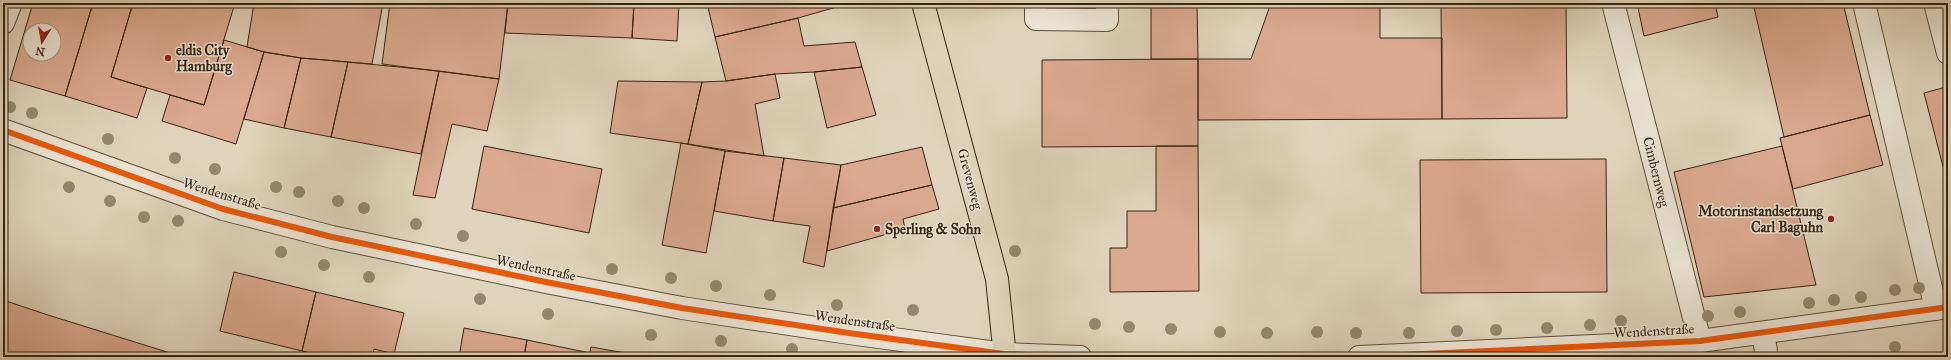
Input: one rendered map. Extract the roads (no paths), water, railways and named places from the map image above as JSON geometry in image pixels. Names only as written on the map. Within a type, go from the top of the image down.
[{"type":"main road","name":"Grevenweg","points":[[923,3],[997,279],[1005,356]]},
{"type":"street","points":[[3,23],[11,3]]},
{"type":"street","points":[[1036,3],[1036,19],[1107,20],[1108,3]]},
{"type":"street","name":"Cimbernweg","points":[[1613,3],[1700,341]]},
{"type":"street","points":[[1864,3],[1942,308]]},
{"type":"street","points":[[1935,3],[1948,53]]},
{"type":"street","name":"Wendenstraße","points":[[3,130],[223,209],[332,237],[552,284],[682,308],[1005,356],[1080,357]]},
{"type":"street","name":"Wendenstraße","points":[[1359,357],[1610,351],[1763,333],[1942,308]]},
{"type":"street","points":[[1763,333],[1767,357]]},
{"type":"place","name":"eldis City Hamburg","points":[[168,58]]},
{"type":"place","name":"Motorinstandsetzung Carl Baguhn","points":[[1831,219]]},
{"type":"place","name":"Sperling & Sohn","points":[[877,229]]}]
